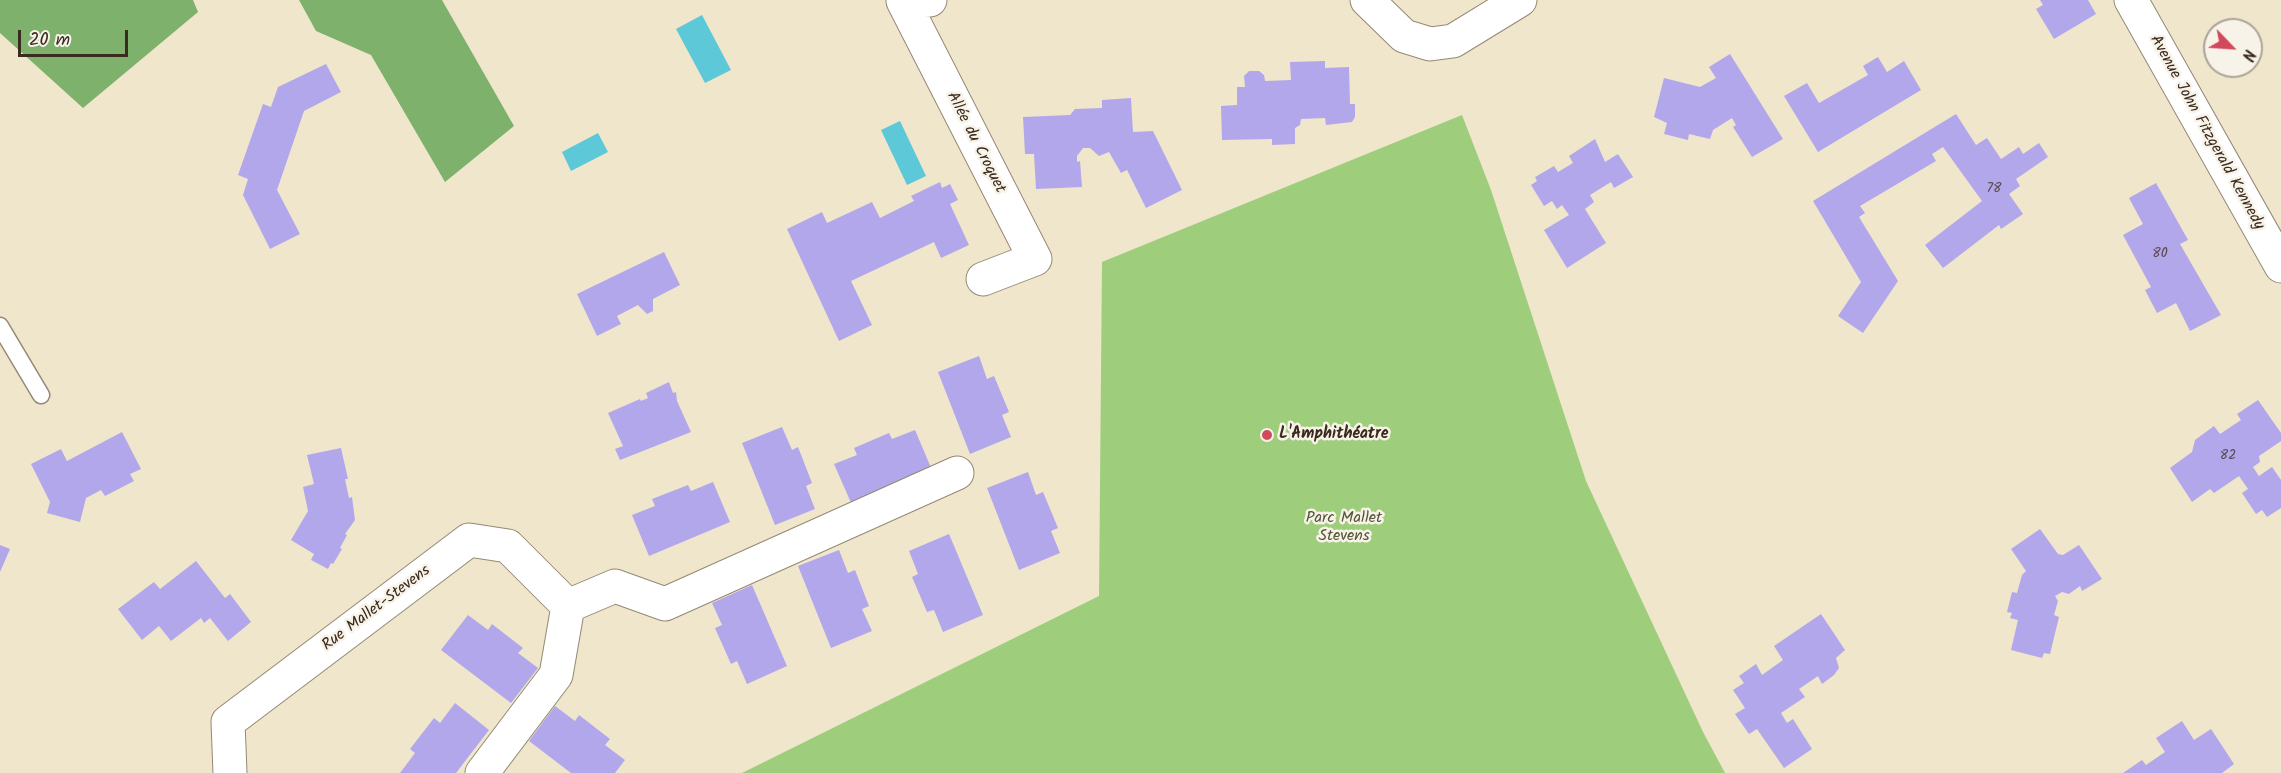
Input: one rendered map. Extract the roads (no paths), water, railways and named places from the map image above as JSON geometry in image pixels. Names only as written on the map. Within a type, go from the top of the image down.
[{"type":"street","name":"Allée du Croquet","points":[[930,0],[903,1],[1035,259],[982,279]]},
{"type":"street","points":[[1367,0],[1404,36],[1430,44],[1453,41],[1520,0]]},
{"type":"street","name":"Avenue John Fitzgerald Kennedy","points":[[2131,0],[2281,267]]},
{"type":"street","points":[[482,773],[556,675],[568,606],[615,586],[665,604],[957,473]]},
{"type":"street","name":"Rue Mallet-Stevens","points":[[230,773],[228,722],[469,540],[508,546],[568,606]]},
{"type":"lane","points":[[0,326],[41,395]]},
{"type":"water","points":[[702,15],[731,70],[705,83],[676,29]]},
{"type":"water","points":[[900,121],[926,176],[907,185],[881,130]]},
{"type":"water","points":[[598,133],[608,152],[571,171],[562,152]]},
{"type":"place","name":"L'Amphithéatre","points":[[1267,435]]},
{"type":"park label","name":"Parc Mallet Stevens","points":[[1344,528]]}]
